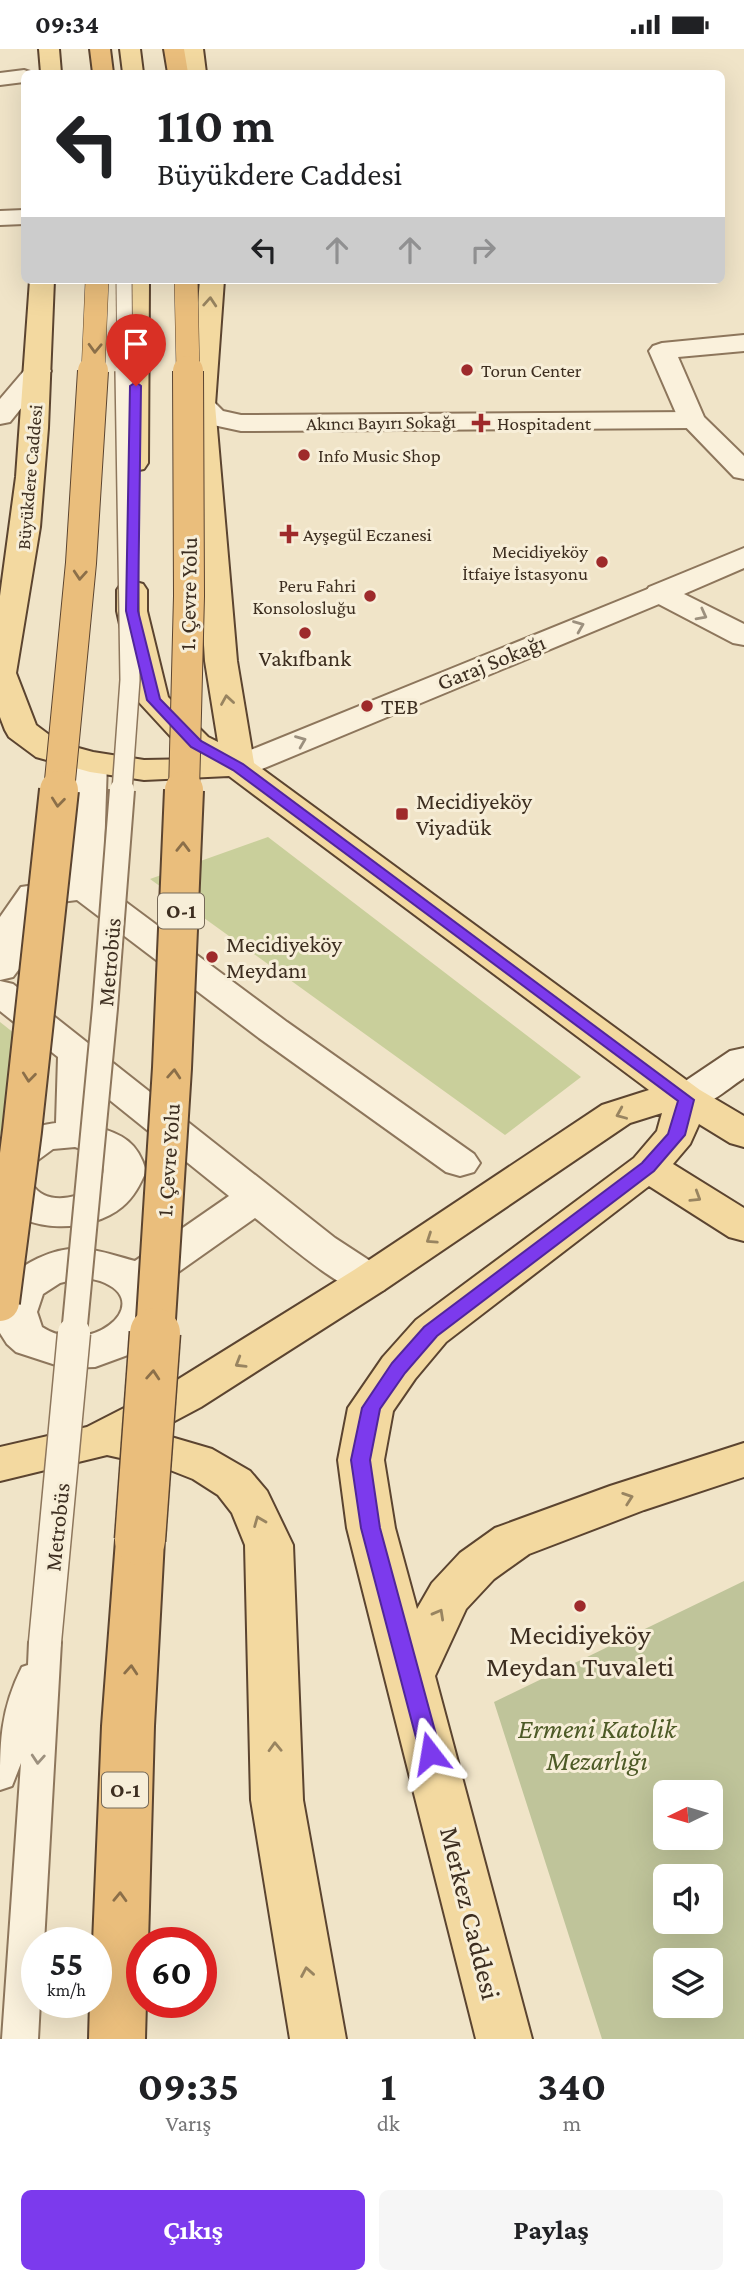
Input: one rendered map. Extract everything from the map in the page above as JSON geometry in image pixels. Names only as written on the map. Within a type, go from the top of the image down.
[{"type":"highway","points":[[100,49],[103,70]]},
{"type":"highway","points":[[174,49],[178,70]]},
{"type":"highway","points":[[0,1302],[20,1158],[78,604],[95,353],[97,284]]},
{"type":"highway","name":"1. Çevre Yolu","points":[[117,2039],[128,1726],[167,1180],[182,877],[189,535],[186,284]]},
{"type":"main road","points":[[49,49],[49,70]]},
{"type":"main road","points":[[128,49],[132,70]]},
{"type":"main road","points":[[193,49],[195,70]]},
{"type":"main road","name":"Büyükdere Caddesi","points":[[0,673],[21,564],[38,371],[42,284]]},
{"type":"main road","points":[[137,284],[132,611],[153,700],[196,744],[238,767],[686,1100],[744,1134]]},
{"type":"main road","points":[[212,284],[202,405],[221,661],[238,767]]},
{"type":"main road","points":[[0,673],[21,730],[48,750],[90,762],[144,770],[238,767]]},
{"type":"main road","points":[[0,1464],[99,1441],[185,1396],[369,1280],[616,1114],[663,1100],[686,1100]]},
{"type":"main road","name":"Merkez Caddesi","points":[[504,2039],[369,1515],[361,1460],[371,1408],[399,1368],[431,1331],[648,1167],[676,1135],[686,1100]]},
{"type":"main road","points":[[648,1167],[744,1227]]},
{"type":"main road","points":[[99,1441],[155,1447],[183,1456],[234,1482],[253,1507],[269,1545],[277,1800],[318,2039]]},
{"type":"main road","points":[[410,1675],[449,1596],[477,1566],[512,1541],[627,1498],[744,1460]]},
{"type":"street","points":[[0,79],[21,76]]},
{"type":"street","points":[[0,218],[21,218]]},
{"type":"street","points":[[744,343],[662,351],[692,420],[744,471]]},
{"type":"street","points":[[0,417],[38,371]]},
{"type":"street","name":"Akıncı Bayırı Sokağı","points":[[202,405],[214,417],[241,423],[692,420]]},
{"type":"street","name":"Garaj Sokağı","points":[[238,767],[744,557]]},
{"type":"street","points":[[660,593],[744,636]]},
{"type":"street","points":[[85,889],[90,762]]},
{"type":"street","points":[[0,969],[5,936],[34,895],[85,889],[273,1030],[460,1163]]},
{"type":"street","points":[[0,992],[320,1248],[369,1280]]},
{"type":"street","points":[[76,1134],[77,1052]]},
{"type":"street","points":[[686,1100],[744,1060]]},
{"type":"street","points":[[136,1282],[256,1197]]},
{"type":"lane","points":[[127,70],[128,49]]},
{"type":"lane","name":"Metrobüs","points":[[20,2039],[45,1642],[104,1021],[130,680],[124,284]]},
{"type":"lane","name":"Metrobüs","points":[[0,1776],[45,1642]]},
{"type":"green space","points":[[268,837],[581,1077],[505,1135],[150,879]]},
{"type":"green space","points":[[0,1022],[24,1041],[0,1136]]},
{"type":"green space","name":"Ermeni Katolik Mezarlığı","points":[[744,1581],[744,2039],[602,2039],[494,1702]]},
{"type":"place","name":"Torun Center","points":[[467,370]]},
{"type":"place","name":"Hospitadent","points":[[481,423]]},
{"type":"place","name":"Info Music Shop","points":[[304,455]]},
{"type":"place","name":"Ayşegül Eczanesi","points":[[289,534]]},
{"type":"place","name":"Mecidiyeköy İtfaiye İstasyonu","points":[[602,562]]},
{"type":"place","name":"Peru Fahri Konsolosluğu","points":[[370,596]]},
{"type":"place","name":"Vakıfbank","points":[[305,633]]},
{"type":"place","name":"TEB","points":[[367,706]]},
{"type":"place","name":"Mecidiyeköy Viyadük","points":[[402,814]]},
{"type":"place","name":"Mecidiyeköy Meydanı","points":[[212,957]]},
{"type":"place","name":"Mecidiyeköy Meydan Tuvaleti","points":[[580,1606]]},
{"type":"route","points":[[136,386],[132,611],[153,700],[196,744],[238,767],[686,1100],[676,1135],[648,1167],[431,1331],[399,1368],[371,1408],[361,1460],[371,1528],[430,1753]]}]
